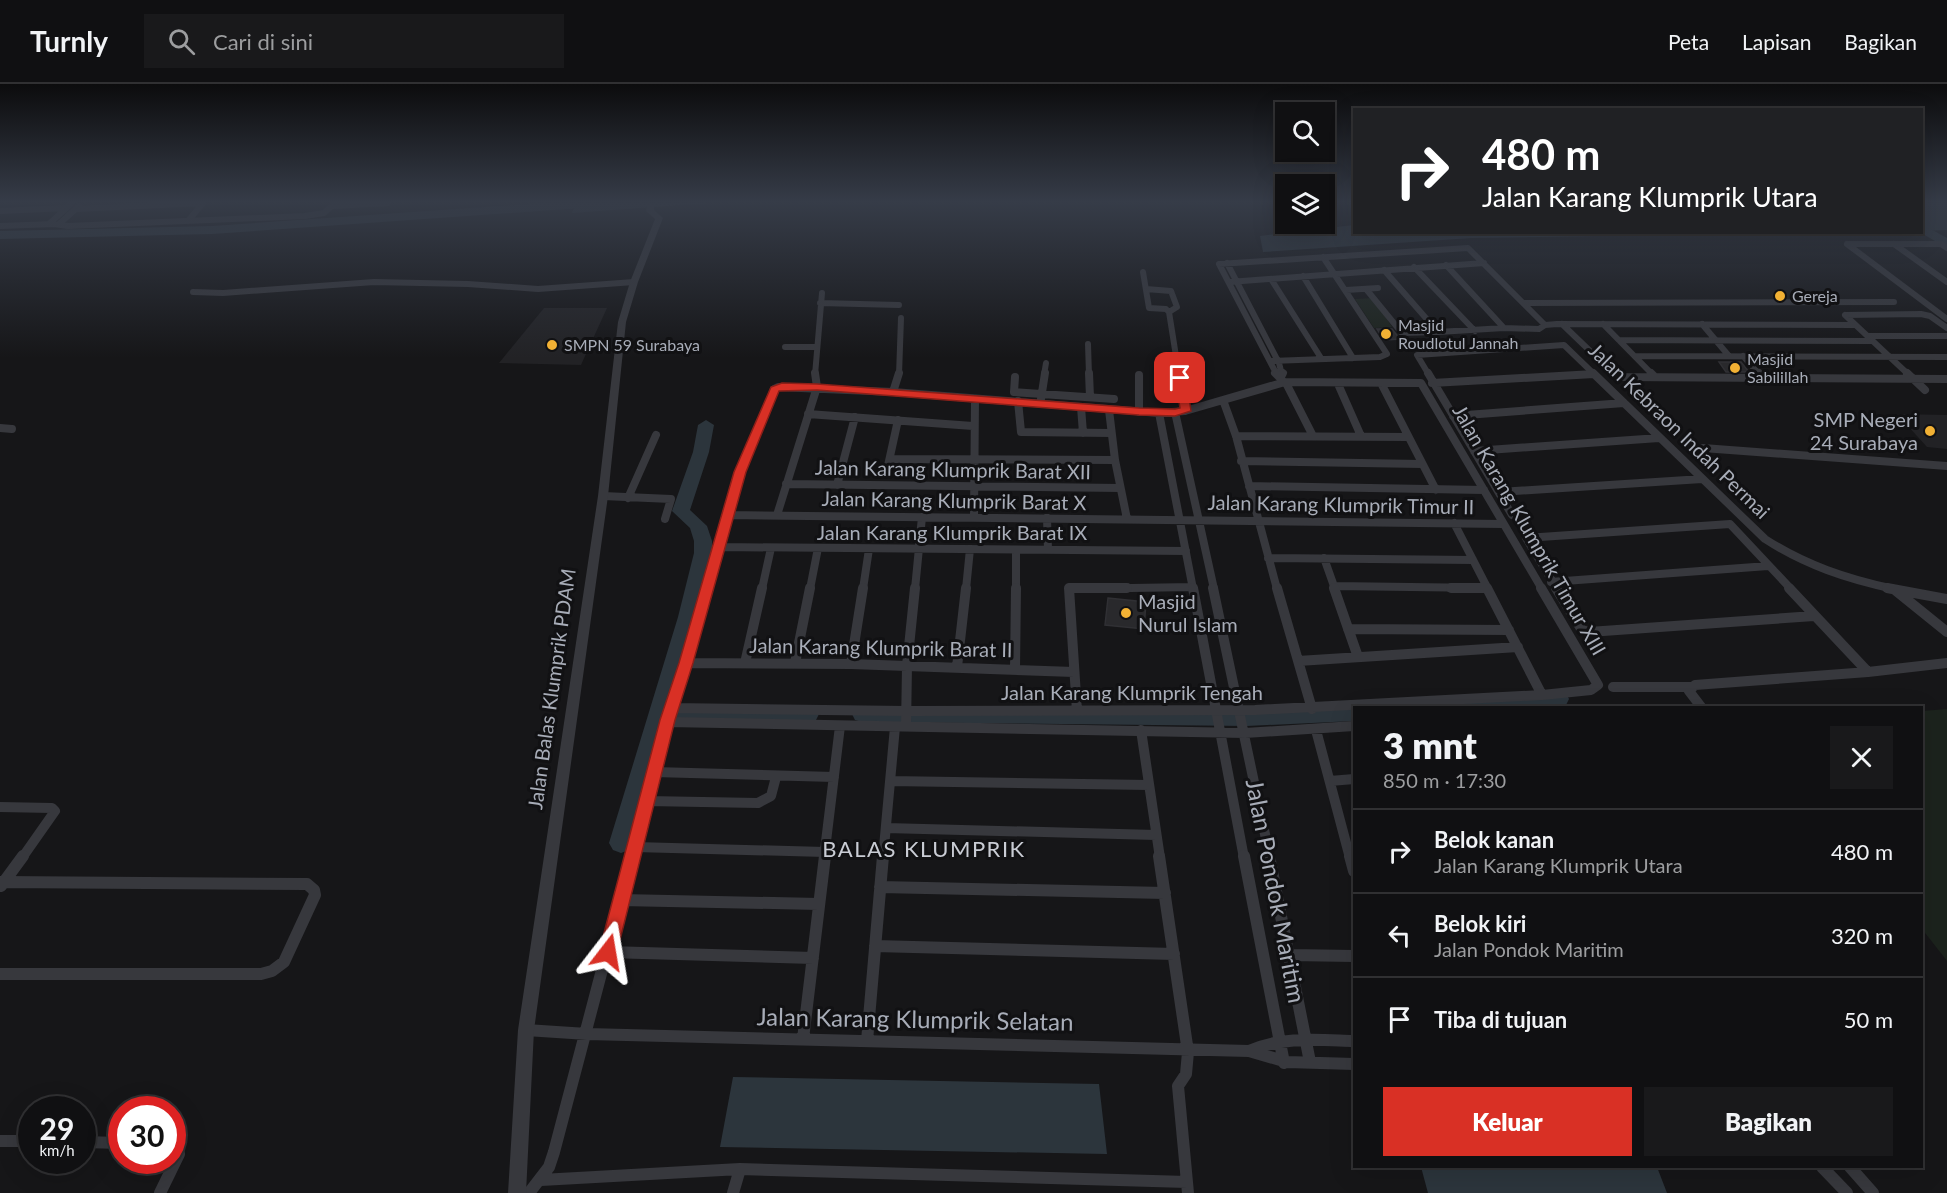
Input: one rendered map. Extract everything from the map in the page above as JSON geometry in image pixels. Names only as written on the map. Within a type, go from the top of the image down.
[{"type":"street","name":"Jalan Balas Klumprik PDAM","points":[[517,1193],[526,1029],[603,496],[622,322],[645,255]]},
{"type":"street","name":"Jalan Kebraon Indah Permai","points":[[1323,256],[1343,255]]},
{"type":"street","name":"Jalan Kebraon Indah Permai","points":[[1476,255],[1554,325],[1615,375],[1655,377]]},
{"type":"street","points":[[1861,255],[1947,319]]},
{"type":"street","points":[[1909,255],[1947,282]]},
{"type":"street","points":[[1323,256],[1387,354],[1380,357],[1274,361],[1219,265],[1323,256]]},
{"type":"street","points":[[1227,263],[1274,361],[1275,373],[1283,380],[1313,436]]},
{"type":"street","points":[[1229,282],[1484,263]]},
{"type":"street","points":[[1446,265],[1504,328]]},
{"type":"street","points":[[1414,267],[1474,331]]},
{"type":"street","points":[[1384,270],[1438,333]]},
{"type":"street","points":[[1143,272],[1149,309],[1167,309],[1169,312],[1185,406]]},
{"type":"street","points":[[1303,276],[1353,358]]},
{"type":"street","points":[[1271,279],[1321,358]]},
{"type":"street","points":[[193,292],[223,293],[374,282],[468,284],[538,289],[634,282]]},
{"type":"street","points":[[1346,290],[1378,288]]},
{"type":"street","points":[[1146,289],[1171,291],[1177,307],[1169,312]]},
{"type":"street","points":[[1366,289],[1402,333],[1504,328],[1510,330],[1539,329],[1554,325],[1603,324],[1855,325]]},
{"type":"street","points":[[777,515],[817,387],[816,347],[822,293]]},
{"type":"street","points":[[1832,302],[1924,390]]},
{"type":"street","points":[[1529,303],[1545,305],[1894,302]]},
{"type":"street","points":[[820,303],[898,305]]},
{"type":"street","points":[[1844,312],[1921,314],[1930,316],[1947,328]]},
{"type":"street","points":[[895,387],[901,318]]},
{"type":"street","name":"Jalan Kebraon Indah Permai","points":[[1603,324],[1655,377]]},
{"type":"street","points":[[1702,324],[1730,356]]},
{"type":"street","points":[[1619,340],[1870,339],[1947,336]]},
{"type":"street","points":[[1088,344],[1090,397]]},
{"type":"street","name":"Jalan Kebraon Indah Permai","points":[[1512,515],[1453,416],[1428,384],[1417,355],[1562,344],[1765,539],[1787,556],[1816,568],[1895,590],[1947,599]]},
{"type":"street","points":[[784,346],[816,347]]},
{"type":"street","points":[[1635,356],[1947,357]]},
{"type":"street","points":[[1743,356],[1763,378]]},
{"type":"street","points":[[1041,398],[1046,363]]},
{"type":"street","points":[[1015,377],[1013,391],[1081,407],[1109,410],[1139,407],[1159,413],[1175,412],[1185,406],[1223,400],[1283,380],[1338,384],[1419,382],[1428,384],[1594,374]]},
{"type":"street","points":[[1139,375],[1139,407]]},
{"type":"street","points":[[1655,377],[1947,379]]},
{"type":"street","points":[[1380,383],[1436,490]]},
{"type":"street","points":[[1338,384],[1361,436]]},
{"type":"street","name":"Jalan Karang Klumprik Timur XIII","points":[[1428,384],[1503,524],[1598,683],[1591,690]]},
{"type":"street","points":[[529,1193],[541,1180],[554,1152],[581,1033],[608,952],[669,715],[740,472],[774,389],[782,386],[895,387],[975,399],[1018,401],[1090,397],[1114,399]]},
{"type":"street","points":[[974,518],[975,399]]},
{"type":"street","points":[[1223,400],[1236,436],[1257,521],[1312,709]]},
{"type":"street","points":[[1018,401],[1021,432],[1111,433]]},
{"type":"street","points":[[1453,416],[1624,403]]},
{"type":"street","points":[[1081,407],[1083,433]]},
{"type":"street","points":[[1109,410],[1115,460],[1127,519]]},
{"type":"street","name":"Jalan Pondok Maritim","points":[[1175,412],[1245,730],[1310,1062]]},
{"type":"street","name":"Jalan Pondok Maritim","points":[[1159,413],[1284,1063]]},
{"type":"street","points":[[808,414],[973,426]]},
{"type":"street","points":[[837,485],[855,417]]},
{"type":"street","points":[[887,470],[898,420]]},
{"type":"street","points":[[0,428],[12,429]]},
{"type":"street","points":[[628,498],[656,435]]},
{"type":"street","points":[[1236,436],[1408,437]]},
{"type":"street","points":[[1474,451],[1659,438]]},
{"type":"street","points":[[1703,448],[1947,466]]},
{"type":"street","points":[[890,459],[1115,460]]},
{"type":"street","points":[[1241,461],[1422,464]]},
{"type":"street","points":[[1500,492],[1702,479]]},
{"type":"street","name":"Jalan Karang Klumprik Barat XII","points":[[786,484],[1120,488]]},
{"type":"street","points":[[1249,486],[1484,490]]},
{"type":"street","points":[[603,496],[671,499],[665,519]]},
{"type":"street","name":"Jalan Karang Klumprik Barat X","points":[[728,515],[1180,520]]},
{"type":"street","points":[[867,1041],[890,782],[904,721],[907,666],[922,517]]},
{"type":"street","points":[[1047,518],[1048,550]]},
{"type":"street","name":"Jalan Karang Klumprik Timur II","points":[[1180,520],[1503,524]]},
{"type":"street","points":[[1454,523],[1542,695]]},
{"type":"street","points":[[1814,616],[1589,632],[1579,627],[1526,538],[1728,524],[1868,672]]},
{"type":"street","name":"Jalan Karang Klumprik Barat IX","points":[[718,547],[1186,551]]},
{"type":"street","points":[[745,663],[771,548]]},
{"type":"street","points":[[795,663],[818,548]]},
{"type":"street","points":[[851,664],[869,549]]},
{"type":"street","points":[[957,667],[970,549]]},
{"type":"street","points":[[1015,669],[1016,550]]},
{"type":"street","points":[[1268,558],[1473,560]]},
{"type":"street","points":[[1324,558],[1358,657]]},
{"type":"street","points":[[1551,582],[1768,566]]},
{"type":"street","points":[[1334,586],[1487,588]]},
{"type":"street","points":[[1077,711],[1068,592],[1070,587],[1193,587]]},
{"type":"street","points":[[1895,590],[1947,632]]},
{"type":"street","points":[[1348,629],[1509,630]]},
{"type":"street","points":[[1298,661],[1518,647]]},
{"type":"street","name":"Jalan Karang Klumprik Barat II","points":[[686,663],[851,664],[1074,672]]},
{"type":"street","points":[[1613,687],[1691,687],[1947,663]]},
{"type":"street","points":[[1691,687],[1689,691],[1700,706]]},
{"type":"street","name":"Jalan Karang Klumprik Tengah","points":[[1361,706],[1591,690]]},
{"type":"street","name":"Jalan Karang Klumprik Tengah","points":[[669,715],[1141,730],[1219,722],[1241,713],[1353,707]]},
{"type":"street","name":"Jalan Karang Klumprik Tengah","points":[[669,715],[840,726],[1077,711],[1219,722],[1245,730],[1316,730],[1353,726]]},
{"type":"street","points":[[803,1039],[840,726]]},
{"type":"street","points":[[541,1180],[740,1171],[1188,1188],[1178,1086],[1186,1074],[1188,1049],[1141,730]]},
{"type":"street","points":[[1316,730],[1330,781],[1350,832],[1353,861]]},
{"type":"street","points":[[654,772],[834,777]]},
{"type":"street","points":[[647,801],[758,803],[771,796],[776,777]]},
{"type":"street","points":[[1330,781],[1353,779]]},
{"type":"street","points":[[890,782],[1149,785]]},
{"type":"street","points":[[0,807],[52,808],[55,811],[1,884]]},
{"type":"street","points":[[886,828],[1156,835]]},
{"type":"street","points":[[635,847],[825,852]]},
{"type":"street","points":[[0,974],[261,974],[272,971],[284,962],[314,899],[314,890],[307,885],[1,884]]},
{"type":"street","points":[[880,887],[1165,893]]},
{"type":"street","points":[[621,900],[819,904]]},
{"type":"street","points":[[875,945],[1174,954]]},
{"type":"street","points":[[608,952],[813,958]]},
{"type":"street","points":[[1290,955],[1353,956]]},
{"type":"street","name":"Jalan Karang Klumprik Selatan","points":[[526,1029],[581,1033],[1249,1051],[1284,1063],[1353,1064]]},
{"type":"street","name":"Jalan Karang Klumprik Selatan","points":[[1249,1051],[1262,1044],[1281,1040],[1353,1041]]},
{"type":"street","points":[[0,1141],[18,1141]]},
{"type":"street","points":[[1823,1168],[1847,1193]]},
{"type":"street","points":[[1851,1168],[1874,1193]]},
{"type":"street","points":[[734,1193],[740,1171]]},
{"type":"street","points":[[160,1193],[169,1174]]},
{"type":"shaded area","points":[[1373,298],[1392,327],[1374,328],[1355,299]]},
{"type":"shaded area","name":"SMPN 59 Surabaya","points":[[544,308],[607,308],[581,365],[499,363]]},
{"type":"shaded area","name":"SMP Negeri 24 Surabaya","points":[[1897,414],[1947,415],[1947,449],[1927,447]]},
{"type":"shaded area","points":[[1947,709],[1947,961],[1923,930],[1923,711]]},
{"type":"shaded area","points":[[733,1077],[1099,1084],[1107,1154],[720,1147]]},
{"type":"shaded area","points":[[1421,1168],[1657,1168],[1667,1193],[1428,1193]]},
{"type":"building","name":"Masjid Roudlotul Jannah","points":[[1377,329],[1392,329],[1400,339],[1384,340]]},
{"type":"building","name":"Masjid Sabilillah","points":[[1719,362],[1741,362],[1749,372],[1726,372]]},
{"type":"building","name":"Masjid Nurul Islam","points":[[1108,598],[1146,602],[1144,629],[1105,625]]},
{"type":"waterway","points":[[621,843],[688,617],[703,553],[703,541],[698,526],[681,511],[701,452],[706,425]]},
{"type":"waterway","points":[[1452,706],[1559,699]]},
{"type":"waterway","points":[[862,714],[1247,718],[1353,713]]},
{"type":"waterway","points":[[660,714],[809,714]]},
{"type":"place","name":"Gereja","points":[[1780,296]]},
{"type":"place","name":"Masjid Roudlotul Jannah","points":[[1386,334]]},
{"type":"place","name":"SMPN 59 Surabaya","points":[[552,345]]},
{"type":"place","name":"Masjid Sabilillah","points":[[1735,368]]},
{"type":"place","name":"SMP Negeri 24 Surabaya","points":[[1930,431]]},
{"type":"place","name":"Masjid Nurul Islam","points":[[1126,613]]},
{"type":"district","name":"BALAS KLUMPRIK","points":[[924,849]]},
{"type":"route","points":[[608,952],[668,720],[740,472],[774,389],[780,386],[817,387],[1159,413],[1185,411],[1180,378]]}]
